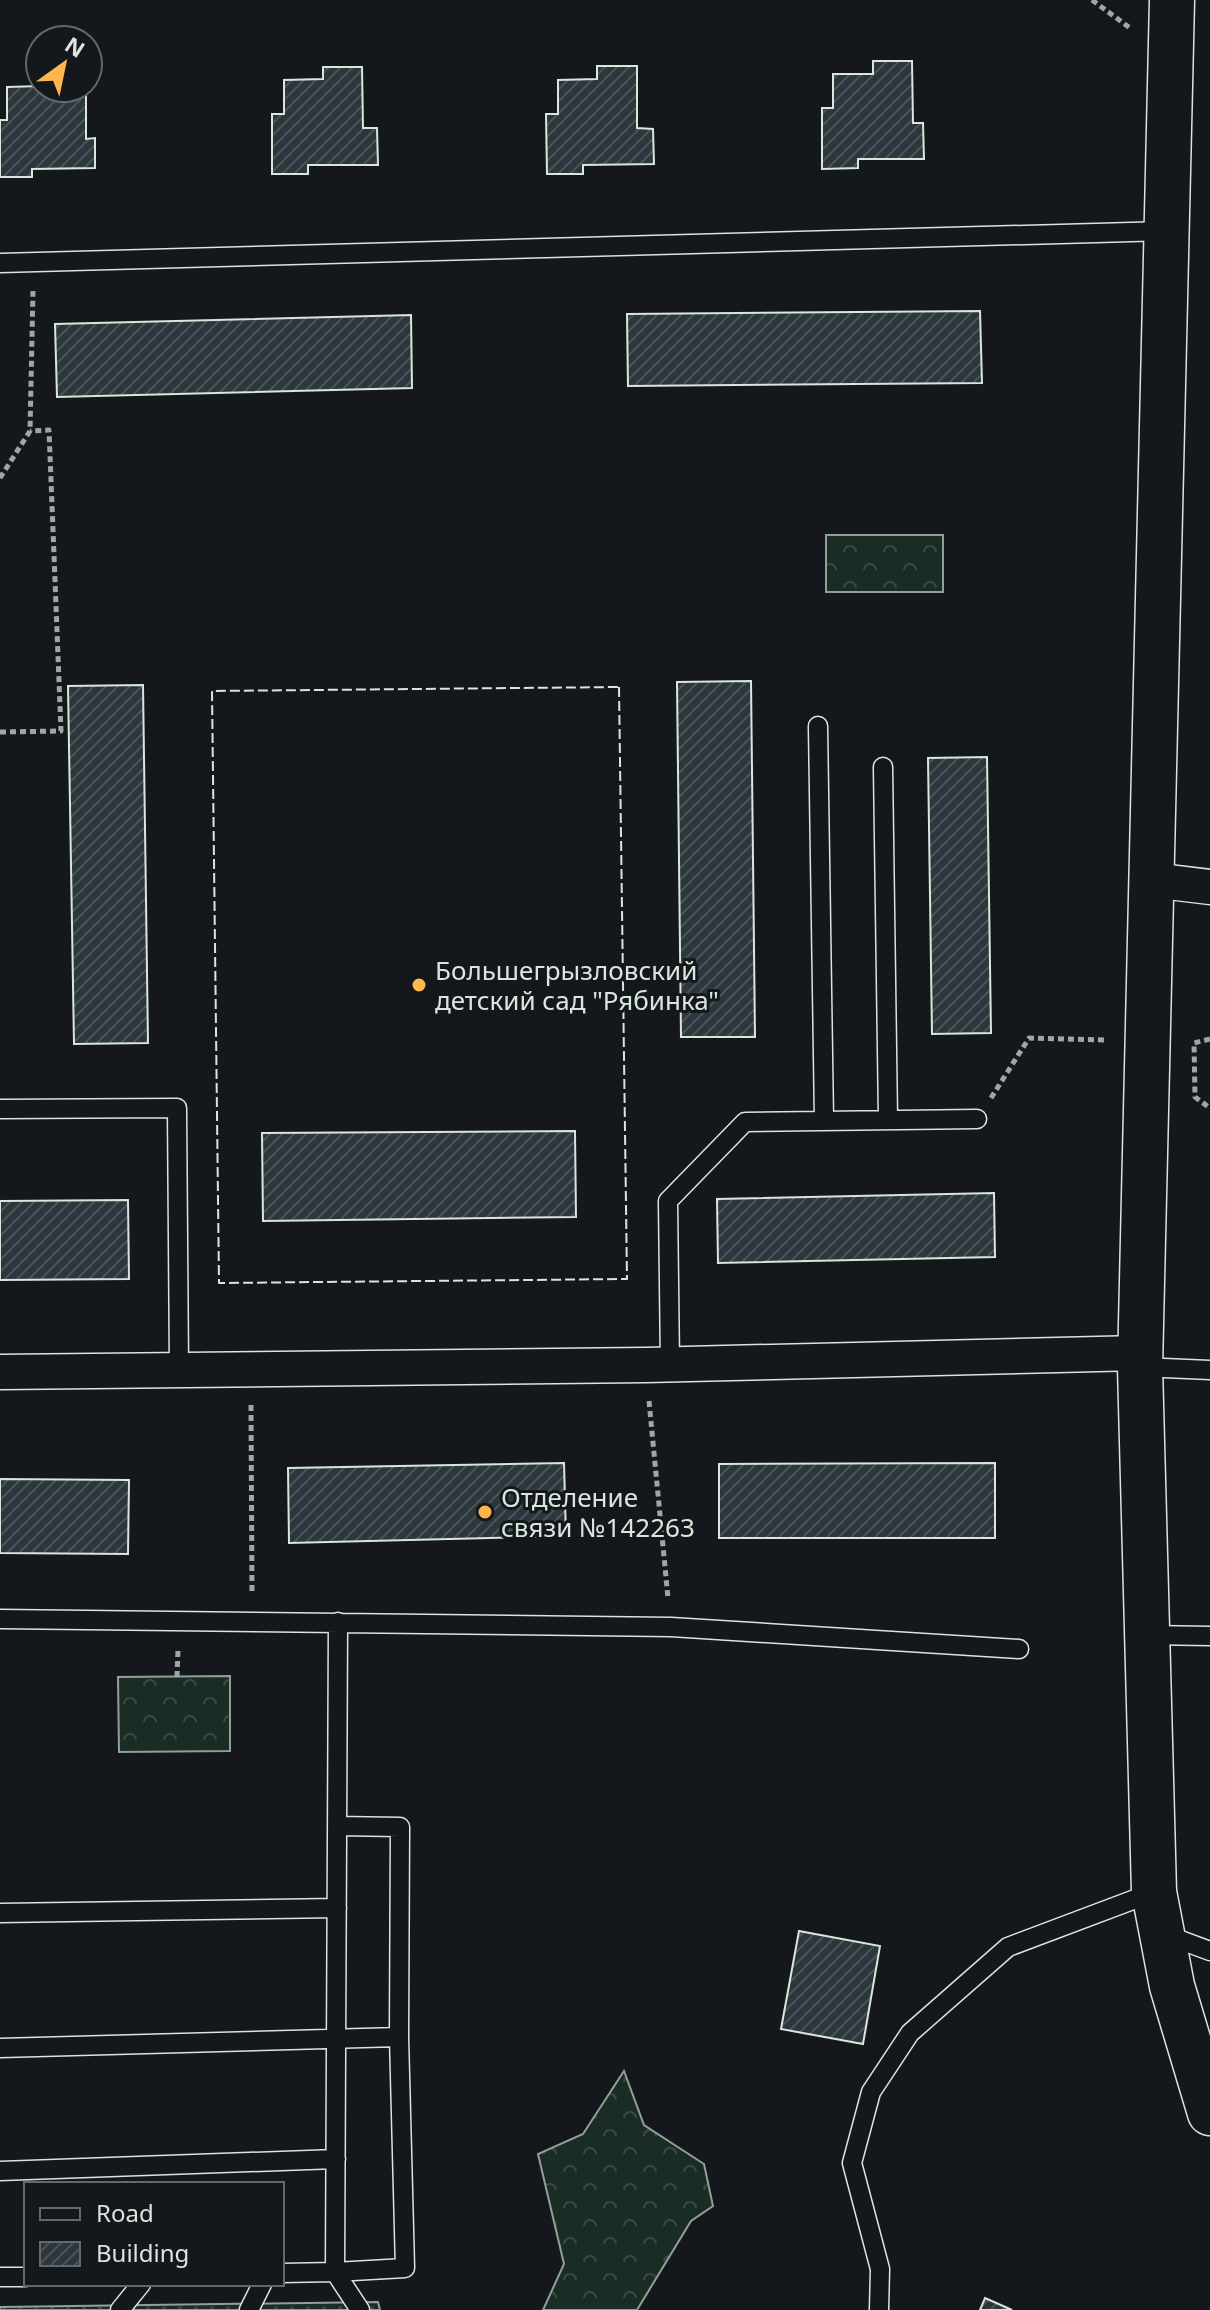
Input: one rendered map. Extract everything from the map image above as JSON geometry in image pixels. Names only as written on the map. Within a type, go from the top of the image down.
[{"type":"street","points":[[1172,0],[1140,1360],[1154,1892],[1172,1986],[1210,2113]]},
{"type":"street","points":[[1152,880],[1210,887]]},
{"type":"street","points":[[0,1372],[1140,1360]]},
{"type":"lane","points":[[0,263],[1167,231]]},
{"type":"lane","points":[[818,726],[824,1121]]},
{"type":"lane","points":[[883,767],[888,1120]]},
{"type":"lane","points":[[0,1109],[177,1108],[179,1370]]},
{"type":"lane","points":[[658,1365],[668,1201],[745,1122],[977,1119]]},
{"type":"lane","points":[[1140,1360],[1210,1370]]},
{"type":"lane","points":[[0,1619],[671,1627],[1019,1649]]},
{"type":"lane","points":[[338,1622],[335,2272],[360,2310]]},
{"type":"lane","points":[[1147,1635],[1210,1636]]},
{"type":"lane","points":[[284,2273],[405,2268],[399,2037],[400,1827],[337,1826]]},
{"type":"lane","points":[[879,2310],[880,2269],[852,2163],[871,2092],[910,2033],[1008,1947],[1154,1892]]},
{"type":"lane","points":[[0,1913],[337,1908]]},
{"type":"lane","points":[[1162,1934],[1210,1951]]},
{"type":"lane","points":[[0,2048],[399,2037]]},
{"type":"lane","points":[[0,2171],[336,2159]]},
{"type":"lane","points":[[0,2277],[24,2277]]},
{"type":"lane","points":[[120,2310],[139,2286]]},
{"type":"lane","points":[[249,2310],[261,2286]]},
{"type":"path","points":[[0,478],[30,431],[34,262]]},
{"type":"path","points":[[0,732],[61,731],[49,430],[30,431]]},
{"type":"path","points":[[977,1119],[1029,1038],[1121,1041]]},
{"type":"path","points":[[1210,1039],[1194,1043],[1195,1097],[1210,1108]]},
{"type":"path","points":[[658,1365],[671,1627]]},
{"type":"path","points":[[251,1370],[252,1620]]},
{"type":"green space","points":[[826,535],[943,535],[943,592],[826,592]]},
{"type":"green space","points":[[230,1676],[230,1751],[119,1752],[118,1677]]},
{"type":"green space","points":[[624,2071],[644,2125],[704,2164],[713,2206],[691,2221],[637,2310],[543,2310],[564,2264],[538,2154],[583,2134]]},
{"type":"green space","points":[[378,2302],[380,2310],[0,2310],[0,2307]]},
{"type":"building","points":[[873,61],[912,61],[913,123],[923,123],[924,159],[858,159],[858,168],[822,169],[822,108],[833,108],[833,74],[873,74]]},
{"type":"building","points":[[597,66],[637,66],[637,128],[653,129],[654,164],[583,165],[583,174],[547,174],[546,114],[558,114],[558,80],[597,79]]},
{"type":"building","points":[[323,67],[362,67],[363,128],[377,128],[378,165],[308,165],[308,174],[272,174],[272,114],[284,114],[284,80],[323,79]]},
{"type":"building","points":[[24,86],[24,104],[86,104],[86,139],[95,138],[95,168],[32,169],[32,177],[0,177],[0,120],[7,120],[7,87]]},
{"type":"building","points":[[980,311],[982,383],[628,386],[627,314]]},
{"type":"building","points":[[411,315],[412,388],[57,397],[55,324]]},
{"type":"building","points":[[751,681],[755,1037],[681,1037],[677,682]]},
{"type":"building","points":[[143,685],[148,1043],[74,1044],[68,686]]},
{"type":"building","points":[[987,757],[991,1033],[932,1034],[928,758]]},
{"type":"building","points":[[575,1131],[576,1217],[263,1221],[262,1133]]},
{"type":"building","points":[[994,1193],[995,1257],[718,1263],[717,1199]]},
{"type":"building","points":[[128,1200],[129,1279],[0,1280],[0,1201]]},
{"type":"building","points":[[564,1463],[566,1536],[289,1543],[288,1468]]},
{"type":"building","points":[[995,1463],[995,1538],[719,1538],[719,1464]]},
{"type":"building","points":[[0,1479],[129,1480],[128,1554],[0,1553]]},
{"type":"building","points":[[799,1931],[880,1946],[863,2044],[781,2029]]},
{"type":"building","points":[[985,2298],[1012,2310],[980,2310]]},
{"type":"fence","points":[[619,687],[627,1279],[219,1283],[212,691],[619,687]]},
{"type":"place","name":"Большегрызловский детский сад \"Рябинка\"","points":[[419,985]]},
{"type":"place","name":"Отделение связи №142263","points":[[485,1512]]}]
